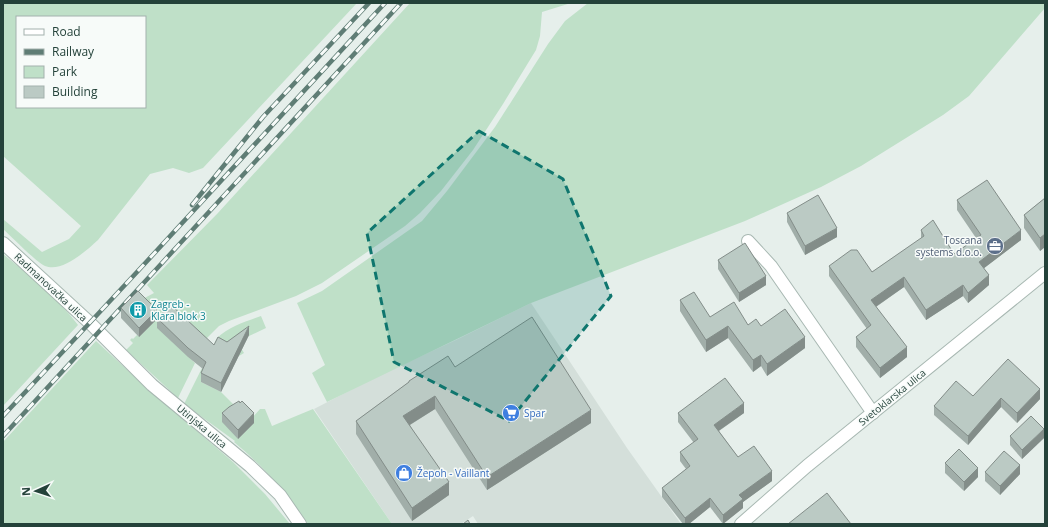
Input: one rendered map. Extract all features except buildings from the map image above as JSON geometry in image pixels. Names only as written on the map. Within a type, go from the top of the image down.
[{"type":"street","points":[[748,241],[770,266],[873,413]]},
{"type":"street","name":"Radmanovačka ulica","points":[[3,243],[99,332]]},
{"type":"street","name":"Svetoklarska ulica","points":[[741,524],[807,466],[1045,273]]},
{"type":"street","name":"Utinjska ulica","points":[[99,332],[152,385],[250,466],[280,495],[300,524]]},
{"type":"highlighted area","points":[[479,131],[563,179],[611,296],[509,421],[394,362],[367,233]]},
{"type":"shaded area","points":[[531,303],[627,448],[681,524],[478,524],[473,516],[461,524],[392,524],[314,409],[376,377]]},
{"type":"green space","points":[[3,3],[357,3],[203,168],[189,173],[173,168],[150,174],[98,240],[73,260],[66,264],[52,267],[41,264],[3,229],[3,219],[42,252],[69,239],[81,226],[3,156]]},
{"type":"green space","points":[[410,3],[571,3],[542,12],[540,36],[536,50],[503,104],[473,150],[441,191],[405,226],[322,283],[296,296],[219,326],[202,343],[166,336],[195,363],[178,398],[126,350],[133,343],[130,340],[137,335],[139,336],[139,301],[154,293],[147,285],[217,214]]},
{"type":"green space","points":[[588,3],[1045,3],[1045,8],[969,96],[943,115],[861,166],[821,187],[745,221],[531,303],[327,402],[312,373],[325,365],[297,303],[322,291],[422,221],[447,191],[495,127],[548,44],[565,21]]},
{"type":"green space","points":[[3,254],[52,296],[78,325],[3,406]]},
{"type":"green space","points":[[261,316],[266,328],[238,343],[244,353],[239,356],[218,347],[201,382],[221,392],[251,419],[260,409],[265,409],[272,426],[313,409],[392,524],[308,524],[274,480],[234,442],[235,441],[184,404],[217,338],[232,327]]},
{"type":"green space","points":[[96,341],[149,390],[233,462],[265,494],[290,524],[3,524],[3,442]]},
{"type":"railway","points":[[192,205],[263,117],[369,3]]},
{"type":"railway","points":[[3,416],[385,3]]},
{"type":"railway","points":[[3,436],[401,3]]},
{"type":"place","name":"Toscana systems d.o.o.","points":[[995,246]]},
{"type":"place","name":"Zagreb - Klara blok 3","points":[[138,310]]},
{"type":"place","name":"Spar","points":[[511,413]]},
{"type":"place","name":"Žepoh - Vaillant","points":[[404,473]]}]
